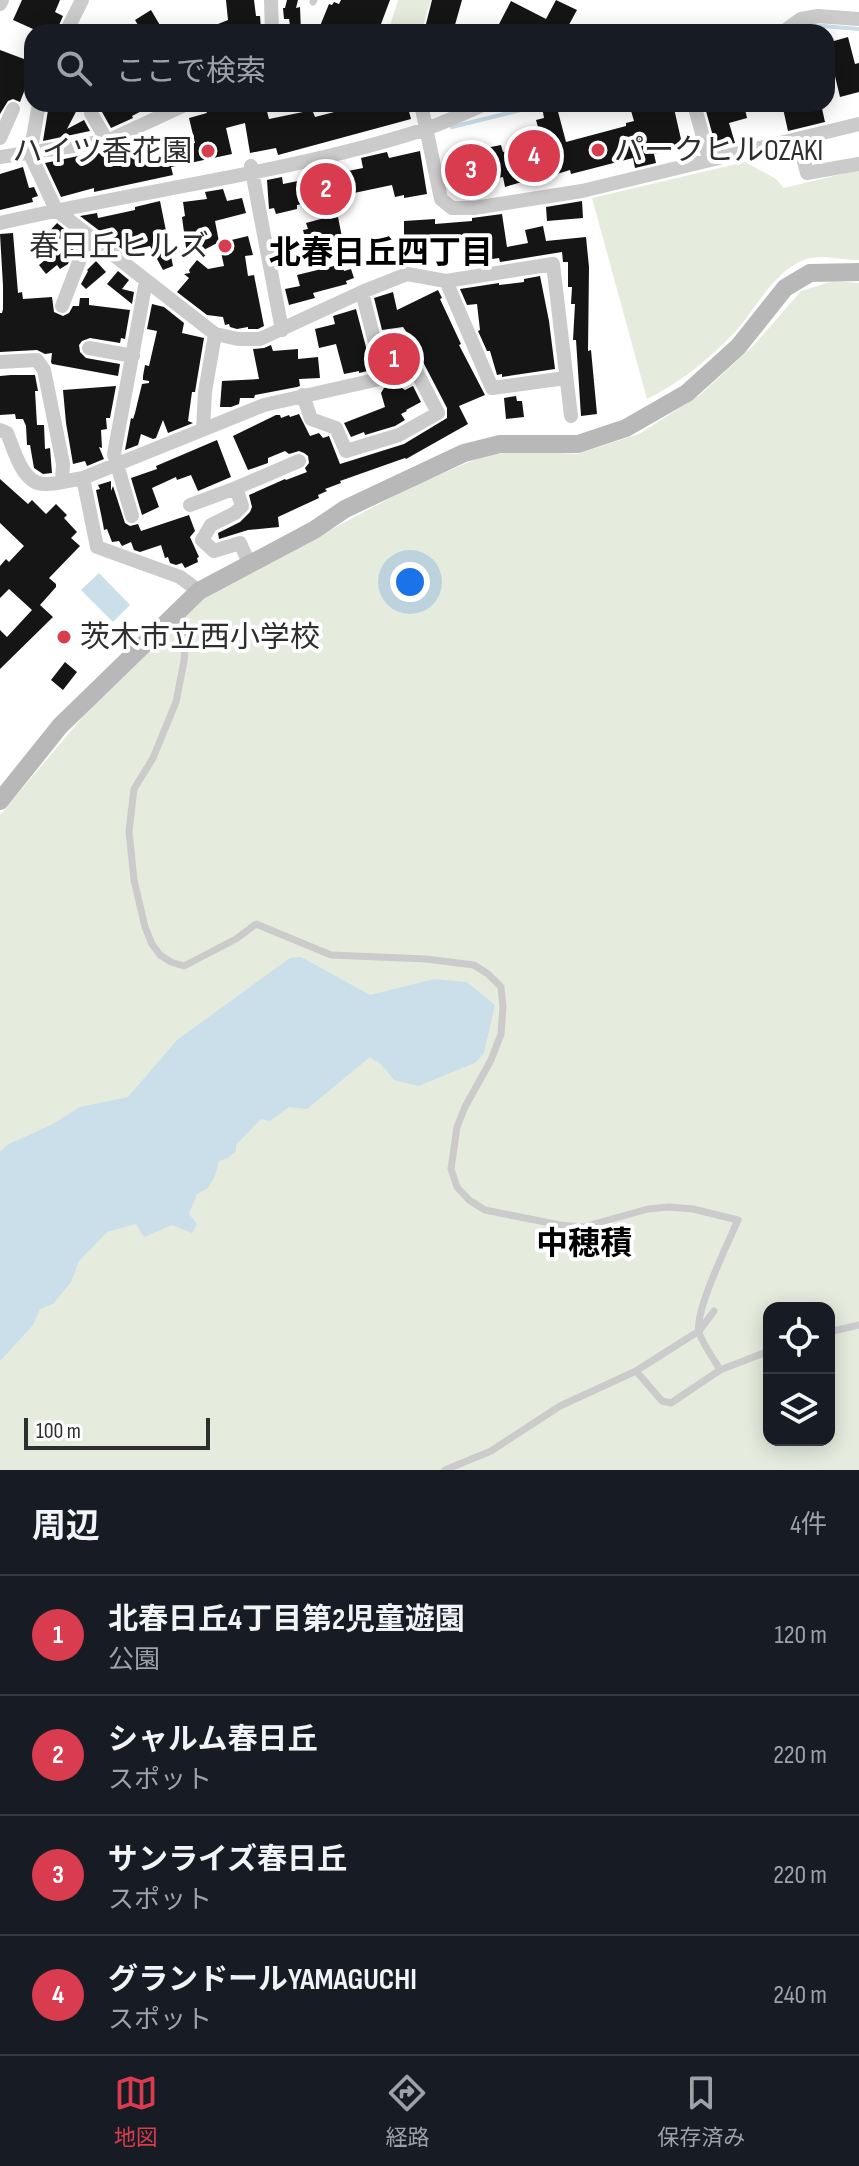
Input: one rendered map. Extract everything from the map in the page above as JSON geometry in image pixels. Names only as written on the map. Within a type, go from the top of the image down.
[{"type":"street","points":[[70,24],[82,0]]},
{"type":"street","points":[[271,0],[272,24]]},
{"type":"street","points":[[794,24],[801,19],[818,16],[859,19]]},
{"type":"street","points":[[0,138],[13,109]]},
{"type":"street","points":[[38,112],[30,154],[56,210],[215,334],[238,339],[260,339],[407,274],[446,281],[553,264],[571,416]]},
{"type":"street","points":[[91,112],[107,141]]},
{"type":"street","points":[[0,157],[107,141],[168,112]]},
{"type":"street","points":[[422,112],[441,199],[452,208],[474,208],[582,191],[859,124]]},
{"type":"street","points":[[0,223],[251,168],[305,162],[425,129],[466,112]]},
{"type":"street","points":[[696,112],[709,159]]},
{"type":"street","points":[[798,139],[807,173],[859,164]]},
{"type":"street","points":[[251,168],[282,330]]},
{"type":"street","points":[[62,306],[89,236]]},
{"type":"street","points":[[0,801],[60,726],[199,591],[314,530],[345,509],[464,453],[500,444],[578,444],[626,428],[687,393],[738,347],[785,288],[810,273],[859,272]]},
{"type":"street","points":[[132,516],[114,454],[146,281]]},
{"type":"street","points":[[446,281],[492,388],[566,378]]},
{"type":"street","points":[[0,430],[7,433],[26,475],[37,484],[47,485],[83,478],[264,405],[384,378],[362,292]]},
{"type":"street","points":[[203,429],[205,392],[215,334]]},
{"type":"street","points":[[303,395],[311,419],[336,428],[346,451],[399,435],[438,413],[401,342],[375,339]]},
{"type":"street","points":[[89,348],[133,356]]},
{"type":"street","points":[[0,362],[37,360],[44,370],[63,464],[62,481]]},
{"type":"street","points":[[190,505],[299,461]]},
{"type":"street","points":[[83,478],[97,547],[180,577],[199,591]]},
{"type":"street","points":[[236,488],[242,506],[211,525],[202,540],[214,551],[240,543],[249,563]]},
{"type":"lane","points":[[187,624],[176,702],[153,758],[134,789],[129,831],[134,880],[152,944],[160,955],[184,966],[236,939],[256,924],[331,955],[448,960],[474,965],[488,974],[501,987],[501,1034],[457,1127],[451,1169],[457,1187],[469,1200],[485,1210],[560,1225],[583,1227],[648,1209],[669,1207],[693,1209],[738,1220],[699,1318],[699,1331],[720,1370]]},
{"type":"lane","points":[[445,1470],[491,1451],[560,1406],[636,1371],[699,1331],[714,1311]]},
{"type":"lane","points":[[835,1331],[859,1325]]},
{"type":"lane","points":[[636,1371],[662,1401],[671,1403],[720,1370],[763,1353]]},
{"type":"shaded area","points":[[398,0],[431,0],[424,24],[390,24]]},
{"type":"shaded area","points":[[745,162],[776,179],[784,188],[859,170],[859,260],[818,257],[793,265],[773,283],[739,327],[712,354],[681,379],[647,399],[592,198]]},
{"type":"shaded area","points":[[833,281],[859,283],[859,1470],[0,1470],[0,815],[86,713],[204,597],[415,485],[481,457],[516,451],[577,454],[639,434],[700,395],[755,344],[801,291]]},
{"type":"water","points":[[99,573],[130,605],[113,622],[81,590]]},
{"type":"water","points":[[301,957],[370,995],[434,979],[467,982],[495,1005],[484,1053],[475,1063],[418,1086],[394,1080],[381,1064],[370,1057],[307,1109],[289,1107],[270,1121],[261,1119],[236,1145],[236,1151],[219,1161],[208,1188],[197,1194],[189,1214],[197,1224],[192,1233],[172,1225],[144,1237],[136,1224],[107,1232],[79,1261],[71,1282],[53,1304],[40,1309],[33,1325],[0,1361],[0,1152],[7,1145],[51,1125],[80,1107],[128,1097],[177,1040],[290,958]]},
{"type":"building","points":[[22,0],[60,0],[55,12],[63,16],[60,24],[24,25],[13,20]]},
{"type":"building","points":[[226,0],[254,0],[261,24],[218,24],[228,20]]},
{"type":"building","points":[[287,0],[298,0],[296,8],[300,7],[301,24],[290,24],[289,19],[284,19]]},
{"type":"building","points":[[341,0],[390,0],[381,24],[321,24],[329,4],[339,4]]},
{"type":"building","points":[[432,0],[462,0],[455,24],[426,24]]},
{"type":"building","points":[[556,0],[577,10],[569,24],[499,24],[511,1],[546,19]]},
{"type":"building","points":[[151,10],[159,24],[137,24],[135,20]]},
{"type":"building","points":[[848,37],[855,64],[859,63],[859,92],[840,97],[835,76],[835,41]]},
{"type":"building","points":[[0,50],[24,59],[24,92],[20,102],[13,99],[8,101],[0,114]]},
{"type":"building","points":[[48,112],[76,112],[67,129],[84,120],[90,131],[43,141]]},
{"type":"building","points":[[102,112],[140,112],[133,118],[111,128]]},
{"type":"building","points":[[267,112],[269,119],[303,112],[313,112],[315,117],[334,112],[409,112],[411,119],[278,155],[276,148],[250,153],[245,123],[226,128],[232,154],[171,167],[173,175],[94,192],[94,188],[61,197],[45,163],[105,152],[105,155],[141,146],[145,163],[172,157],[170,148],[195,143],[189,118],[207,113]]},
{"type":"building","points":[[543,112],[558,112],[566,142],[626,126],[626,123],[634,121],[631,112],[675,112],[683,148],[654,154],[656,163],[635,168],[633,158],[571,174],[570,170],[546,175],[505,187],[503,177],[449,188],[443,162],[477,155],[476,150],[501,145],[503,152],[542,141],[536,120],[544,118]]},
{"type":"building","points":[[706,112],[746,112],[747,118],[729,123],[735,143],[716,147]]},
{"type":"building","points":[[784,112],[823,112],[825,122],[788,131]]},
{"type":"building","points":[[420,151],[427,194],[395,197],[392,185],[297,205],[297,209],[276,214],[274,208],[269,209],[267,180],[282,177],[283,184],[363,168],[361,158],[387,152],[389,158]]},
{"type":"building","points":[[23,167],[29,188],[34,187],[38,196],[32,198],[33,202],[0,210],[0,174]]},
{"type":"building","points":[[223,189],[227,201],[242,198],[246,213],[215,221],[219,242],[187,255],[183,202],[207,199],[205,192]]},
{"type":"building","points":[[160,201],[173,266],[163,270],[150,246],[127,253],[114,243],[112,234],[105,235],[80,216],[97,213],[98,218]]},
{"type":"building","points":[[582,201],[583,218],[547,221],[546,207]]},
{"type":"building","points":[[502,214],[507,247],[528,243],[525,230],[543,226],[546,241],[586,237],[589,267],[588,351],[591,350],[597,414],[581,416],[576,340],[573,340],[575,304],[571,304],[568,262],[563,262],[562,252],[500,262],[499,258],[465,263],[462,237],[404,239],[404,221],[435,219],[435,224],[472,221],[472,218]]},
{"type":"building","points":[[338,217],[342,237],[307,246],[303,230],[308,229],[306,223]]},
{"type":"building","points":[[57,223],[77,239],[68,264],[60,269],[57,265],[46,274],[39,265],[56,251],[43,238]]},
{"type":"building","points":[[13,233],[18,293],[22,292],[23,299],[52,297],[54,312],[63,316],[73,306],[79,306],[80,298],[89,298],[89,305],[130,310],[125,339],[121,338],[120,343],[90,338],[79,345],[80,352],[86,358],[120,364],[118,376],[52,364],[52,353],[37,350],[0,352],[3,286],[0,234]]},
{"type":"building","points":[[248,236],[253,255],[245,256],[248,276],[254,275],[264,326],[237,329],[225,325],[223,317],[207,315],[177,292],[189,278],[184,274],[190,273],[197,260],[208,269],[224,266],[219,243]]},
{"type":"building","points":[[96,261],[106,272],[86,289],[81,284],[87,270]]},
{"type":"building","points":[[342,264],[344,271],[351,269],[354,278],[346,281],[347,284],[313,293],[315,298],[289,305],[285,289],[300,286],[297,275]]},
{"type":"building","points":[[118,271],[129,280],[122,289],[134,292],[132,304],[107,284]]},
{"type":"building","points":[[540,276],[555,369],[502,377],[502,374],[497,375],[490,351],[487,351],[478,331],[477,304],[467,305],[460,289],[524,282],[524,279]]},
{"type":"building","points":[[438,290],[459,345],[485,395],[459,406],[468,424],[406,459],[325,489],[327,491],[318,495],[319,498],[278,517],[279,527],[248,530],[219,539],[218,533],[240,522],[250,512],[249,495],[307,472],[305,468],[309,463],[304,453],[289,454],[285,451],[268,458],[268,463],[248,470],[233,436],[276,415],[281,418],[299,414],[310,436],[319,433],[323,438],[329,436],[340,464],[404,444],[447,418],[447,408],[410,337],[403,327],[382,330],[374,298],[393,292],[397,310]]},
{"type":"building","points":[[152,304],[164,307],[184,323],[182,333],[204,338],[188,421],[193,423],[168,433],[163,420],[156,438],[141,434],[138,445],[125,450],[142,384],[149,383],[143,380],[143,376],[145,365],[149,366],[157,331],[147,329]]},
{"type":"building","points":[[356,309],[372,370],[344,374],[336,344],[319,348],[315,329],[335,324],[333,316]]},
{"type":"building","points":[[271,345],[273,351],[298,349],[298,359],[318,357],[320,378],[299,379],[300,386],[255,395],[254,398],[240,398],[239,404],[220,407],[222,381],[259,379],[253,349]]},
{"type":"building","points":[[393,372],[397,385],[405,390],[413,386],[421,402],[401,414],[405,420],[395,426],[351,437],[344,423],[385,407],[381,393],[393,382]]},
{"type":"building","points":[[35,375],[37,425],[44,425],[45,449],[50,448],[52,473],[43,474],[34,468],[23,419],[16,419],[15,414],[0,415],[0,376]]},
{"type":"building","points":[[116,386],[110,418],[106,418],[107,429],[101,430],[102,448],[99,447],[104,459],[87,466],[85,461],[73,464],[63,390]]},
{"type":"building","points":[[516,396],[517,401],[522,401],[524,417],[506,419],[504,398]]},
{"type":"building","points":[[217,440],[231,477],[198,491],[191,475],[177,480],[176,477],[152,488],[159,507],[142,515],[131,478]]},
{"type":"building","points":[[0,479],[28,504],[32,500],[46,514],[56,504],[77,532],[71,538],[80,546],[49,578],[56,587],[40,605],[53,617],[0,669],[0,630],[7,637],[32,610],[9,589],[0,598],[0,566],[6,559],[9,562],[24,546],[0,523]]},
{"type":"building","points":[[111,481],[111,491],[113,486],[125,523],[130,526],[138,524],[141,531],[189,515],[195,531],[190,537],[199,557],[198,562],[185,568],[182,563],[170,563],[161,545],[140,552],[134,550],[131,542],[122,546],[119,541],[112,542],[107,529],[104,530],[96,490],[100,489],[98,485]]},
{"type":"building","points":[[65,662],[77,672],[63,690],[51,680]]},
{"type":"waterway","points":[[835,27],[859,29]]},
{"type":"waterway","points":[[452,127],[513,112]]},
{"type":"place","name":"パークヒルOZAKI","points":[[598,150]]},
{"type":"place","name":"ハイツ香花園","points":[[208,151]]},
{"type":"place","name":"グランドールYAMAGUCHI","points":[[534,156]]},
{"type":"place","name":"サンライズ春日丘","points":[[471,170]]},
{"type":"place","name":"シャルム春日丘","points":[[326,189]]},
{"type":"place","name":"春日丘ヒルズ","points":[[225,246]]},
{"type":"place","name":"北春日丘4丁目第2児童遊園","points":[[394,359]]},
{"type":"place","name":"茨木市立西小学校","points":[[64,637]]},
{"type":"district","name":"北春日丘四丁目","points":[[381,252]]},
{"type":"district","name":"中穂積","points":[[584,1243]]}]
